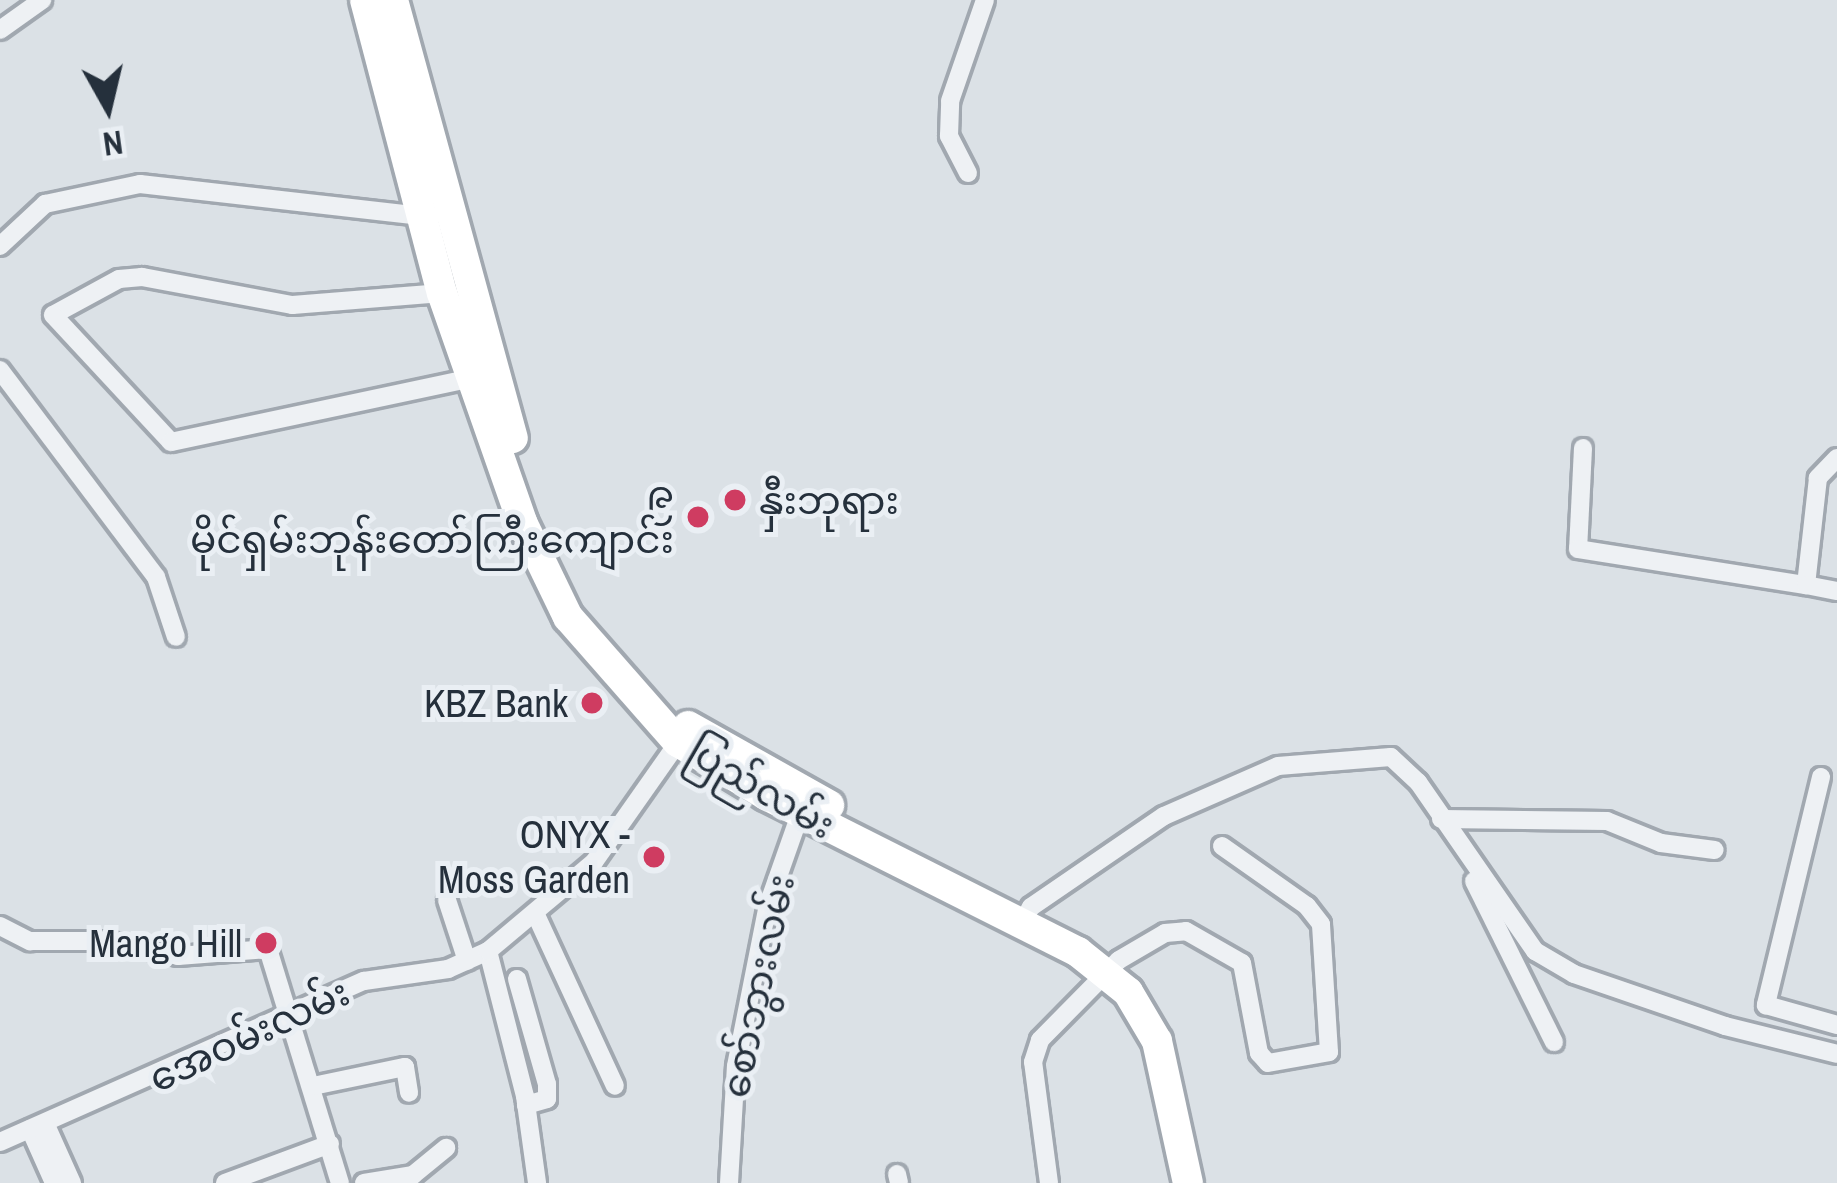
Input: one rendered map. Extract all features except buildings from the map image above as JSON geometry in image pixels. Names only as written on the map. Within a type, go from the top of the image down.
[{"type":"highway","name":"ပြည်လမ်း","points":[[365,0],[434,216],[539,514],[593,620],[684,735]]},
{"type":"highway","name":"ပြည်လမ်း","points":[[393,0],[434,216],[442,292],[522,522],[568,617],[684,735],[1027,915],[1150,991],[1175,1034],[1207,1183]]},
{"type":"highway","name":"ပြည်လမ်း","points":[[1111,966],[1157,1041],[1188,1183]]},
{"type":"street","points":[[0,29],[41,0]]},
{"type":"street","points":[[968,172],[949,136],[950,101],[985,0]]},
{"type":"street","points":[[0,247],[45,203],[140,184],[434,216]]},
{"type":"street","points":[[442,292],[292,305],[142,277],[118,279],[60,307],[55,324],[165,440],[189,441],[472,378]]},
{"type":"street","points":[[0,370],[156,577],[176,637]]},
{"type":"street","points":[[1583,448],[1578,548],[1837,591]]},
{"type":"street","points":[[1806,584],[1818,478],[1837,458]]},
{"type":"street","name":"အေဝမ်းလမ်း","points":[[0,1142],[364,981],[467,961],[488,951],[593,862],[684,735]]},
{"type":"street","points":[[1027,915],[1164,816],[1278,766],[1391,757],[1441,818],[1555,1042]]},
{"type":"street","points":[[1821,777],[1766,1004],[1837,1025]]},
{"type":"street","name":"စော်ဘွားလမ်း","points":[[729,1183],[736,1066],[768,904],[804,802]]},
{"type":"street","points":[[1441,818],[1607,821],[1661,842],[1715,850]]},
{"type":"street","points":[[1049,1183],[1033,1062],[1064,1008],[1111,966],[1165,933],[1186,931],[1242,963],[1261,1058],[1328,1052],[1321,924],[1307,906],[1222,846]]},
{"type":"street","points":[[1462,855],[1535,951],[1574,974],[1754,1036],[1837,1054]]},
{"type":"street","points":[[447,900],[467,961]]},
{"type":"street","points":[[536,914],[615,1086]]},
{"type":"street","points":[[0,926],[30,941]]},
{"type":"street","points":[[0,948],[30,941],[107,940],[178,956],[266,947],[293,1014],[340,1183]]},
{"type":"street","points":[[488,951],[526,1105],[537,1183]]},
{"type":"street","points":[[517,979],[547,1084],[547,1099],[526,1105]]},
{"type":"street","points":[[313,1086],[405,1067],[409,1093]]},
{"type":"street","points":[[38,1126],[54,1183]]},
{"type":"street","points":[[38,1126],[71,1183]]},
{"type":"street","points":[[225,1183],[330,1144]]},
{"type":"street","points":[[364,1183],[413,1175],[446,1148]]},
{"type":"place","name":"နှီးဘုရား","points":[[735,500]]},
{"type":"place","name":"၉ မိုင်ရှမ်းဘုန်းတော်ကြီးကျောင်း","points":[[698,517]]},
{"type":"place","name":"KBZ Bank","points":[[592,703]]},
{"type":"place","name":"ONYX - Moss Garden","points":[[654,857]]},
{"type":"place","name":"Mango Hill","points":[[266,943]]}]
